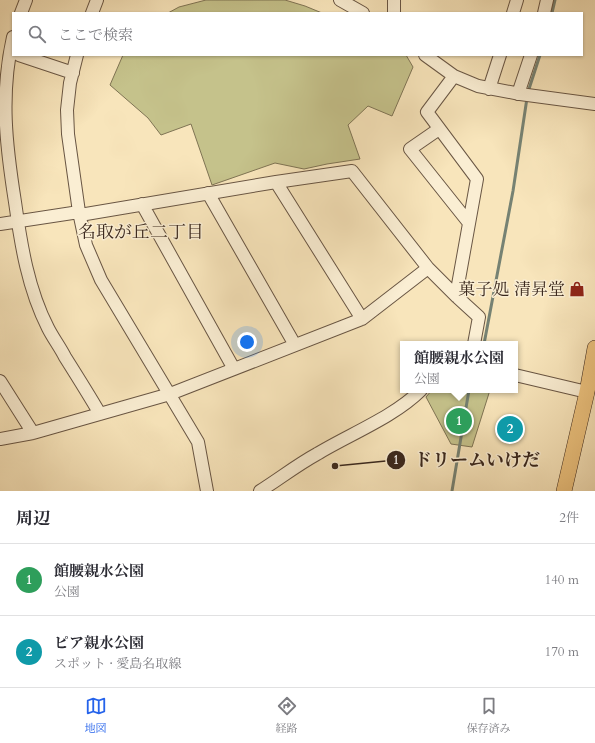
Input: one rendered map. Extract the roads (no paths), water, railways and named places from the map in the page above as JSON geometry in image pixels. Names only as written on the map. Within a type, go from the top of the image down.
[{"type":"main road","points":[[564,491],[587,392],[595,348]]},
{"type":"street","points":[[21,12],[26,0]]},
{"type":"street","points":[[92,12],[97,0]]},
{"type":"street","points":[[340,0],[361,12]]},
{"type":"street","points":[[394,0],[394,12]]},
{"type":"street","points":[[513,12],[517,0]]},
{"type":"street","points":[[544,12],[547,0]]},
{"type":"street","points":[[12,42],[4,88],[2,110],[4,140],[18,222],[32,289],[48,328],[100,414]]},
{"type":"street","points":[[22,56],[73,73]]},
{"type":"street","points":[[77,56],[70,83],[67,110],[68,134],[79,214],[86,245],[95,269],[198,442],[207,491]]},
{"type":"street","points":[[426,56],[454,76],[478,86],[519,94],[595,104]]},
{"type":"street","points":[[489,89],[500,56]]},
{"type":"street","points":[[519,94],[531,56]]},
{"type":"street","points":[[454,76],[427,112],[477,179],[456,296]]},
{"type":"street","points":[[439,129],[410,149],[469,223]]},
{"type":"street","points":[[0,224],[79,214],[352,171],[428,268],[479,317],[475,341]]},
{"type":"street","points":[[276,182],[362,319]]},
{"type":"street","points":[[208,194],[295,345]]},
{"type":"street","points":[[142,204],[234,369]]},
{"type":"street","points":[[0,439],[32,433],[170,394],[362,319],[428,268]]},
{"type":"street","points":[[518,376],[587,392]]},
{"type":"street","points":[[0,381],[32,433]]},
{"type":"street","points":[[260,491],[316,454],[379,420],[412,400],[418,393]]},
{"type":"waterway","points":[[552,12],[555,0]]},
{"type":"waterway","points":[[528,92],[540,56]]},
{"type":"waterway","points":[[485,341],[513,191],[527,98]]},
{"type":"waterway","points":[[452,491],[468,393]]},
{"type":"place","name":"菓子処 清昇堂","points":[[577,289]]},
{"type":"place","name":"館腰親水公園","points":[[459,421]]},
{"type":"place","name":"ピア親水公園","points":[[510,429]]},
{"type":"place","name":"ドリームいけだ","points":[[335,466]]},
{"type":"district","name":"名取が丘二丁目","points":[[141,232]]}]
